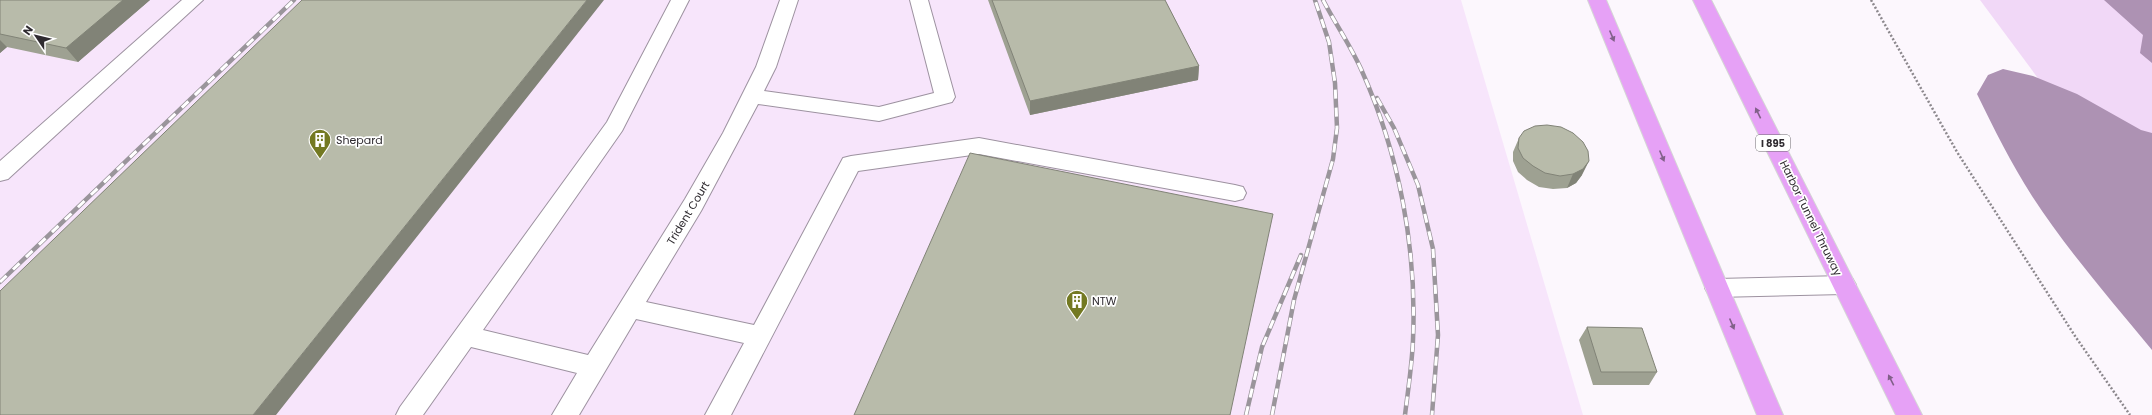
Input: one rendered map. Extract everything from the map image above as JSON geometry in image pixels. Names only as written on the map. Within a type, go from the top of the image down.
[{"type":"highway","points":[[1597,0],[1770,415]]},
{"type":"highway","name":"Harbor Tunnel Thruway","points":[[1702,0],[1909,415]]},
{"type":"street","points":[[0,173],[194,0]]},
{"type":"street","points":[[409,415],[615,126],[680,0]]},
{"type":"street","name":"Trident Court","points":[[565,415],[693,205],[752,96],[766,66],[789,0]]},
{"type":"street","points":[[752,96],[879,114],[945,97],[919,0]]},
{"type":"street","points":[[718,415],[851,164],[979,146],[1235,193]]},
{"type":"street","points":[[1717,288],[1844,285]]},
{"type":"street","points":[[630,308],[760,336]]},
{"type":"street","points":[[465,336],[594,367]]},
{"type":"path","points":[[1871,0],[1958,152],[2075,336],[2130,415]]},
{"type":"shaded area","points":[[0,0],[1461,0],[1583,415],[0,415]]},
{"type":"shaded area","points":[[1980,0],[2152,0],[2152,232]]},
{"type":"shaded area","points":[[2104,0],[2152,0],[2152,63],[2140,53],[2143,35]]},
{"type":"shaded area","points":[[2003,69],[2033,76],[2077,94],[2141,130],[2152,133],[2152,350],[2060,236],[2032,196],[2003,146],[1977,94],[1988,75]]},
{"type":"building","points":[[0,0],[123,0],[66,48],[0,34]]},
{"type":"building","name":"Shepard","points":[[302,0],[587,0],[253,415],[0,415],[0,291]]},
{"type":"building","points":[[992,0],[1165,0],[1199,66],[1030,101]]},
{"type":"building","points":[[1547,125],[1561,127],[1573,133],[1583,142],[1588,151],[1589,161],[1583,169],[1573,174],[1560,176],[1545,173],[1523,158],[1518,148],[1519,138],[1524,131],[1535,126]]},
{"type":"building","name":"NTW","points":[[970,153],[1273,214],[1230,415],[854,415]]},
{"type":"building","points":[[1587,327],[1642,328],[1657,372],[1601,372]]},
{"type":"railway","points":[[0,282],[294,0]]},
{"type":"railway","points":[[1272,415],[1294,300],[1333,159],[1337,128],[1335,83],[1329,42],[1315,0]]},
{"type":"railway","points":[[1323,0],[1357,60],[1374,101],[1386,134],[1403,202],[1412,271],[1413,305],[1411,368],[1405,415]]},
{"type":"railway","points":[[1377,98],[1394,128],[1418,185],[1433,249],[1438,335],[1432,415]]},
{"type":"railway","points":[[1246,415],[1262,347],[1301,255]]},
{"type":"place","name":"Shepard","points":[[320,160]]},
{"type":"place","name":"NTW","points":[[1077,320]]}]
